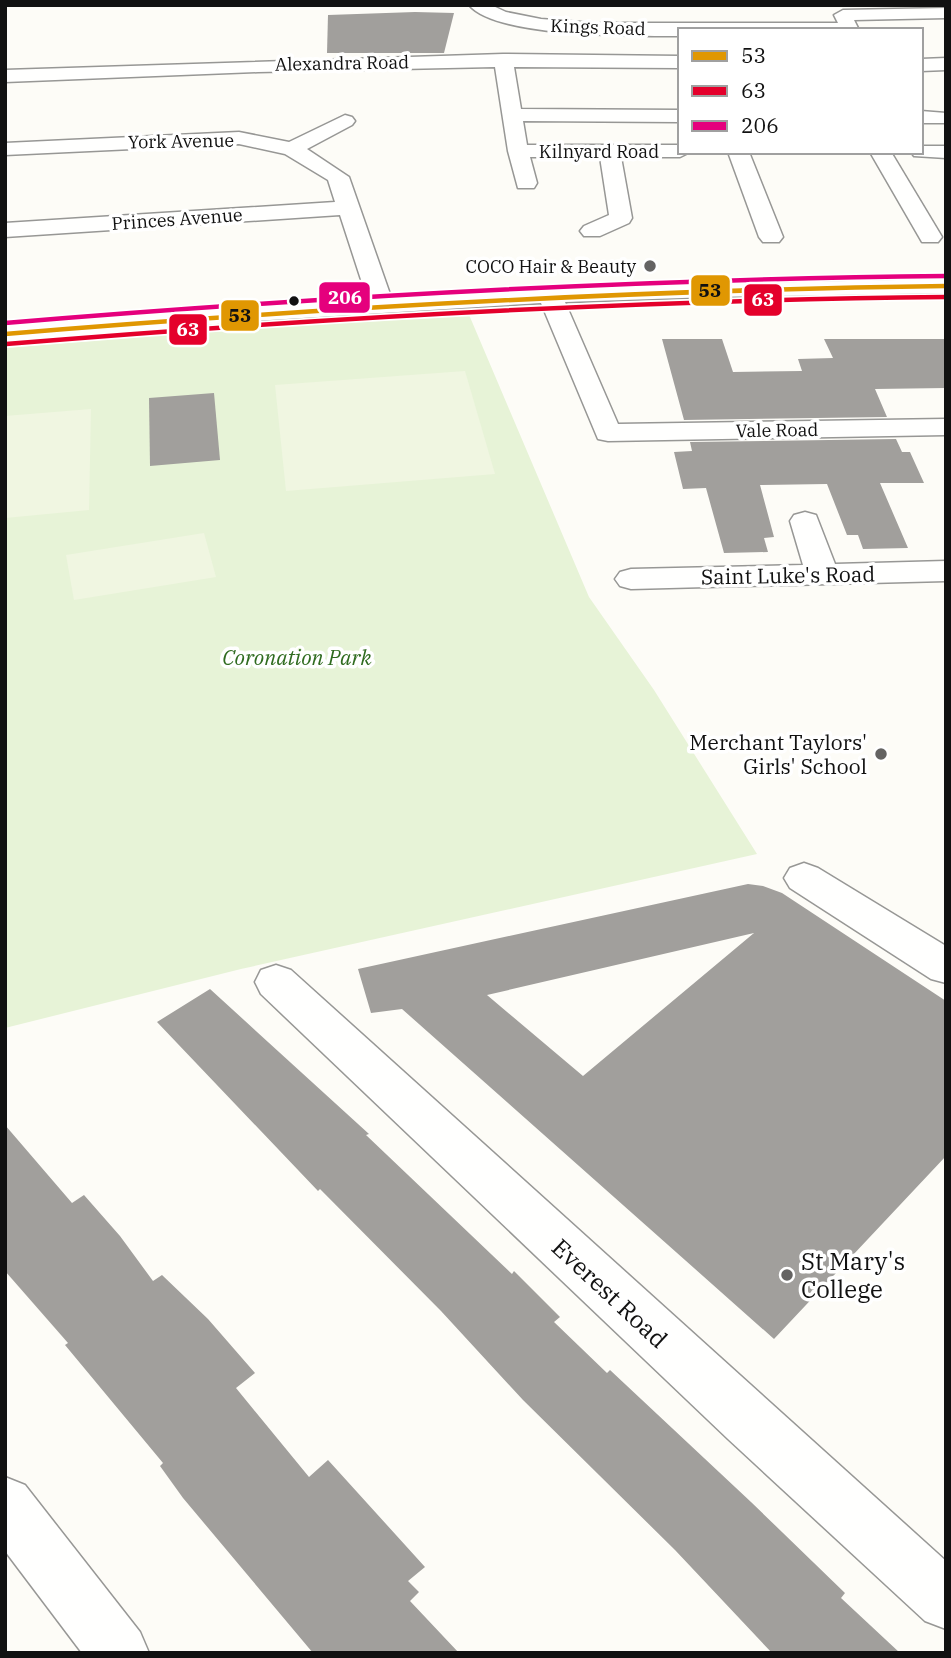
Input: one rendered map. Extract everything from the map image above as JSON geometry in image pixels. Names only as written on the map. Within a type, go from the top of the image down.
[{"type":"street","name":"Kings Road","points":[[477,5],[516,21],[573,29],[847,24],[946,13]]},
{"type":"street","name":"Alexandra Road","points":[[5,76],[242,64],[503,60],[678,61]]},
{"type":"street","points":[[503,60],[517,150],[526,183]]},
{"type":"street","points":[[923,65],[946,64]]},
{"type":"street","points":[[513,115],[678,116]]},
{"type":"street","points":[[292,149],[345,121]]},
{"type":"street","name":"York Avenue","points":[[5,149],[239,138],[292,149],[338,177],[382,306]]},
{"type":"street","name":"Kilnyard Road","points":[[517,150],[678,150]]},
{"type":"street","points":[[592,231],[621,218],[609,150]]},
{"type":"street","points":[[923,152],[946,152]]},
{"type":"street","points":[[739,154],[771,237]]},
{"type":"street","points":[[881,154],[930,237]]},
{"type":"street","name":"Princes Avenue","points":[[5,230],[348,208]]},
{"type":"street","points":[[5,334],[226,314],[549,294],[946,286]]},
{"type":"street","name":"Vale Road","points":[[549,294],[608,433],[946,427]]},
{"type":"street","points":[[805,521],[822,574]]},
{"type":"street","name":"Saint Luke's Road","points":[[631,579],[946,571]]},
{"type":"street","points":[[804,878],[946,967]]},
{"type":"street","name":"Everest Road","points":[[276,982],[747,1420],[946,1600]]},
{"type":"street","points":[[5,1504],[119,1653]]},
{"type":"green space","name":"Coronation Park","points":[[467,310],[589,597],[654,690],[757,854],[241,969],[5,1028],[5,348]]},
{"type":"green space","points":[[465,371],[495,474],[286,491],[275,385]]},
{"type":"green space","points":[[91,409],[89,510],[5,518],[5,416]]},
{"type":"green space","points":[[204,533],[216,577],[74,600],[66,555]]},
{"type":"building","points":[[454,13],[444,53],[327,53],[328,15]]},
{"type":"building","points":[[662,339],[722,339],[733,372],[802,371],[798,359],[833,358],[824,339],[946,339],[946,388],[875,389],[887,417],[684,420]]},
{"type":"building","points":[[214,393],[220,460],[150,466],[149,398]]},
{"type":"building","points":[[896,439],[902,452],[910,452],[924,483],[880,483],[908,548],[863,549],[858,535],[847,535],[827,484],[760,485],[774,537],[764,538],[768,552],[724,553],[706,488],[683,489],[674,452],[692,451],[690,442]]},
{"type":"building","name":"St Mary's College","points":[[748,884],[763,886],[782,893],[946,1001],[946,1156],[774,1339],[402,1009],[371,1013],[358,969]],"holes":[[[754,933],[583,1076],[487,995]]]},
{"type":"building","points":[[210,989],[369,1134],[366,1135],[512,1274],[514,1271],[560,1317],[554,1322],[607,1373],[610,1370],[751,1502],[845,1593],[841,1598],[900,1653],[772,1653],[675,1550],[523,1400],[441,1311],[320,1189],[318,1191],[157,1022]]},
{"type":"building","points":[[5,1125],[72,1203],[84,1195],[120,1236],[153,1281],[162,1275],[208,1319],[255,1373],[236,1388],[309,1477],[328,1460],[425,1567],[408,1581],[419,1592],[410,1601],[459,1653],[313,1653],[183,1498],[160,1466],[163,1463],[65,1345],[68,1343],[5,1271]]},
{"type":"transit line","name":"206","points":[[5,323],[240,304],[592,284],[946,276]]},
{"type":"transit line","name":"53","points":[[5,334],[357,307],[592,295],[946,286]]},
{"type":"transit line","name":"63","points":[[6,344],[241,325],[593,305],[946,297]]},
{"type":"place","name":"COCO Hair & Beauty","points":[[650,266]]},
{"type":"place","name":"Merchant Taylors' Girls' School","points":[[881,754]]},
{"type":"place","name":"St Mary's College","points":[[787,1275]]}]
